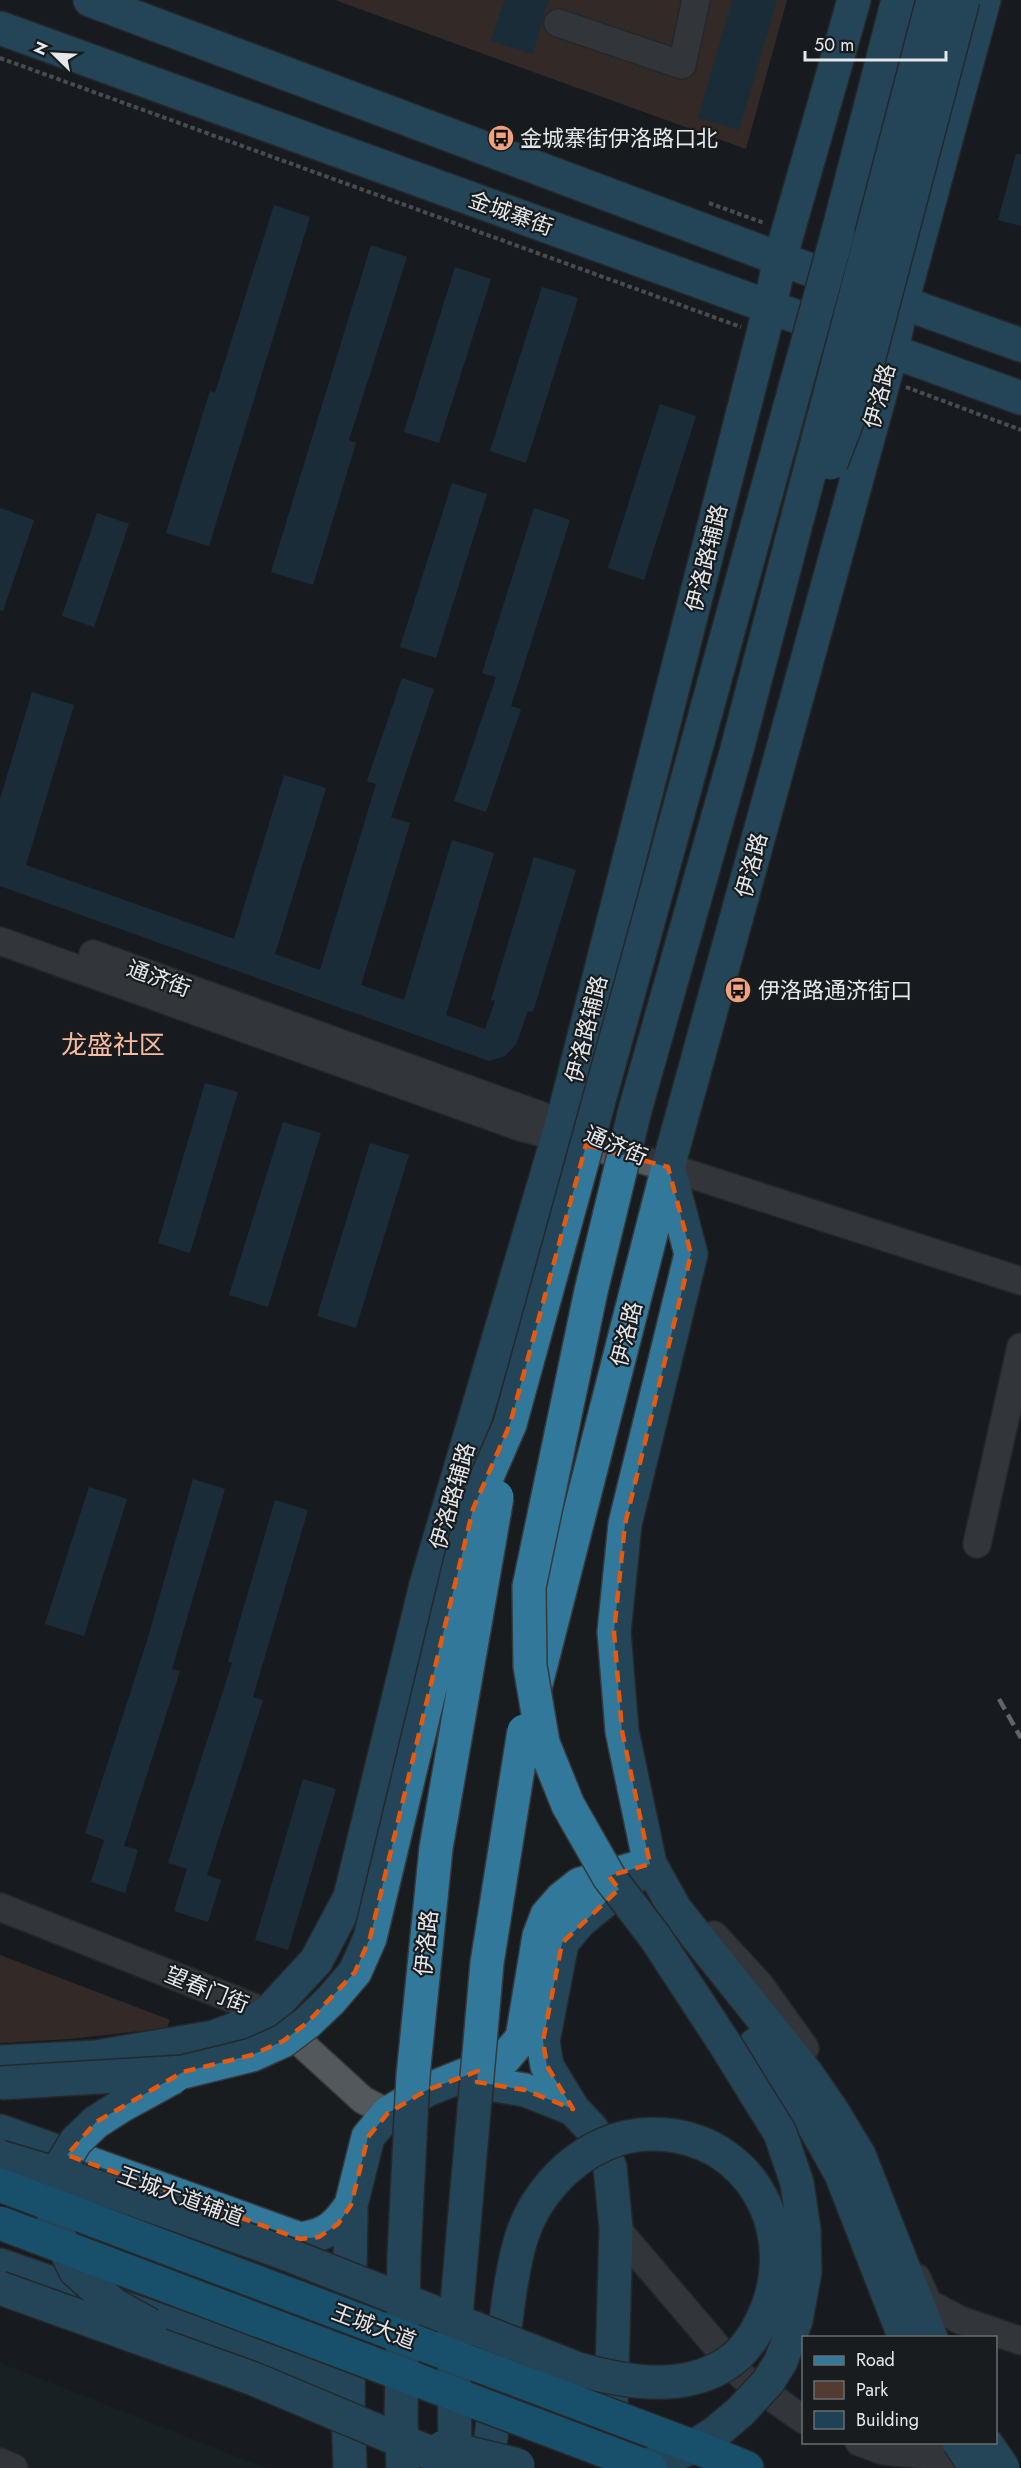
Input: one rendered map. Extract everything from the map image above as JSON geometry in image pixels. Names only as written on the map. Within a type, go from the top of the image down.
[{"type":"highway","name":"王城大道","points":[[0,2185],[747,2468]]},
{"type":"highway","name":"王城大道","points":[[0,2223],[650,2468]]},
{"type":"main road","points":[[90,0],[780,259],[1021,345]]},
{"type":"main road","name":"伊洛路辅路","points":[[260,2018],[316,1961],[350,1897],[426,1585],[560,1130],[780,259],[854,0]]},
{"type":"main road","points":[[0,2083],[183,2072],[252,2055],[283,2042],[308,2022],[355,1972],[370,1938],[473,1509],[510,1424],[838,232],[898,0]]},
{"type":"main road","points":[[636,2468],[660,2462],[716,2433],[740,2412],[768,2382],[781,2361],[796,2320],[805,2272],[804,2230],[796,2183],[780,2133],[655,1937],[609,1876],[568,1805],[543,1743],[530,1666],[529,1587],[591,1291],[632,1121],[736,753],[933,0]]},
{"type":"main road","points":[[770,624],[863,380],[963,0]]},
{"type":"main road","name":"伊洛路","points":[[454,2468],[454,2338],[487,1963],[524,1731],[668,1167],[984,0]]},
{"type":"main road","name":"金城寨街","points":[[0,28],[766,321],[887,365],[1021,398]]},
{"type":"main road","points":[[668,1167],[691,1254],[626,1524],[614,1632],[622,1731],[650,1864],[675,1909],[807,2074],[859,2155],[931,2336]]},
{"type":"main road","name":"伊洛路","points":[[403,2468],[400,2421],[404,2257],[416,2042],[436,1848],[510,1424]]},
{"type":"main road","points":[[350,2468],[348,2411],[351,2205],[378,2125],[427,2090],[504,2059],[522,2038],[539,1936],[546,1915],[580,1884],[650,1864]]},
{"type":"main road","points":[[610,2468],[616,2228],[610,2167],[592,2129],[573,2109],[547,2066],[543,2041],[562,1943],[579,1922],[650,1864]]},
{"type":"main road","points":[[655,1937],[704,1982],[756,2044],[809,2117],[841,2174],[905,2336]]},
{"type":"main road","points":[[0,2062],[96,2057],[214,2037],[260,2018]]},
{"type":"main road","points":[[183,2072],[96,2122],[76,2141],[61,2166],[51,2195],[55,2227],[75,2270],[114,2305],[254,2379]]},
{"type":"main road","points":[[459,2079],[525,2090],[573,2109]]},
{"type":"main road","name":"王城大道辅道","points":[[0,2131],[300,2239],[319,2236],[338,2224],[351,2205]]},
{"type":"main road","points":[[0,2157],[81,2181],[284,2253],[439,2313],[498,2337],[506,2341],[522,2348],[578,2369],[637,2382],[668,2382],[702,2375],[722,2367],[740,2354],[757,2331],[771,2302],[776,2283],[777,2245],[771,2217],[758,2191],[741,2168],[713,2148],[689,2138],[657,2133],[620,2137],[592,2149],[561,2172],[540,2200],[521,2236],[509,2297],[505,2331],[503,2343],[498,2387],[487,2468]]},
{"type":"main road","points":[[0,2265],[316,2375],[334,2387],[348,2411]]},
{"type":"main road","points":[[0,2288],[254,2379],[466,2468]]},
{"type":"main road","points":[[377,2430],[532,2468]]},
{"type":"main road","points":[[960,2444],[976,2468]]},
{"type":"street","points":[[558,23],[682,65],[696,0]]},
{"type":"street","name":"通济街","points":[[0,921],[560,1130],[1021,1281]]},
{"type":"street","name":"通济街","points":[[0,941],[508,1124],[560,1130]]},
{"type":"street","points":[[977,1544],[1015,1400],[1021,1347]]},
{"type":"street","points":[[650,1864],[760,1985],[821,2070],[866,2154],[941,2336]]},
{"type":"street","name":"望春门街","points":[[0,1907],[260,2018],[363,2100],[378,2125]]},
{"type":"street","name":"望春门街","points":[[0,1926],[260,2018]]},
{"type":"street","points":[[616,2228],[710,2342],[743,2378],[802,2419]]},
{"type":"street","points":[[928,2303],[960,2320],[1021,2341]]},
{"type":"street","points":[[865,2444],[884,2451],[1001,2457]]},
{"type":"street","points":[[0,2463],[14,2468]]},
{"type":"path","points":[[0,58],[766,321]]},
{"type":"path","points":[[887,365],[1021,430]]},
{"type":"highlighted area","points":[[586,1145],[668,1167],[691,1254],[625,1524],[614,1632],[622,1731],[650,1864],[609,1876],[619,1889],[562,1943],[543,2041],[547,2066],[573,2109],[525,2090],[477,2082],[478,2071],[427,2090],[388,2113],[368,2137],[351,2205],[338,2224],[319,2237],[300,2239],[67,2155],[96,2122],[183,2072],[252,2055],[283,2041],[308,2022],[355,1972],[370,1938],[473,1509],[510,1424]]},
{"type":"shaded area","points":[[0,2363],[265,2468],[0,2468]]},
{"type":"green space","points":[[335,0],[787,0],[746,149]]},
{"type":"green space","points":[[0,1955],[170,2020],[167,2028],[69,2039],[0,2043]]},
{"type":"building","points":[[504,0],[549,0],[533,54],[491,41]]},
{"type":"building","points":[[732,0],[777,0],[739,130],[698,118]]},
{"type":"building","points":[[1016,154],[1021,154],[1021,226],[998,220]]},
{"type":"building","points":[[274,205],[310,217],[209,546],[166,533],[210,391],[215,393]]},
{"type":"building","points":[[371,245],[407,257],[349,440],[356,443],[313,585],[271,572]]},
{"type":"building","points":[[455,267],[491,279],[439,443],[404,432]]},
{"type":"building","points":[[542,287],[578,298],[526,463],[490,451]]},
{"type":"building","points":[[660,404],[696,416],[644,580],[608,568]]},
{"type":"building","points":[[452,483],[487,494],[436,658],[400,647]]},
{"type":"building","points":[[0,508],[34,520],[3,611],[0,610]]},
{"type":"building","points":[[534,508],[570,520],[511,706],[521,709],[486,812],[454,801],[496,677],[482,673]]},
{"type":"building","points":[[97,513],[129,524],[94,627],[62,616]]},
{"type":"building","points":[[402,678],[434,689],[391,817],[410,823],[361,985],[404,1000],[452,840],[494,853],[446,1015],[485,1029],[495,1001],[491,1000],[534,857],[576,870],[533,1012],[528,1011],[516,1044],[505,1056],[489,1061],[0,886],[0,799],[32,692],[74,705],[26,865],[234,939],[284,775],[326,788],[275,954],[320,970],[376,784],[367,781]]},
{"type":"building","points":[[205,1083],[238,1092],[190,1253],[158,1243]]},
{"type":"building","points":[[283,1122],[321,1133],[268,1307],[229,1295]]},
{"type":"building","points":[[370,1143],[409,1155],[356,1328],[317,1316]]},
{"type":"building","points":[[193,1479],[225,1489],[172,1669],[180,1671],[124,1846],[138,1850],[125,1893],[91,1882],[104,1840],[85,1833],[147,1641]]},
{"type":"building","points":[[89,1487],[127,1499],[84,1636],[45,1624]]},
{"type":"building","points":[[275,1500],[308,1510],[253,1697],[263,1700],[207,1875],[221,1880],[208,1922],[174,1911],[187,1869],[168,1863],[232,1663],[228,1661]]},
{"type":"building","points":[[303,1779],[336,1789],[288,1950],[255,1940]]},
{"type":"railway","points":[[999,1699],[1021,1738]]},
{"type":"place","name":"金城寨街伊洛路口北","points":[[501,138]]},
{"type":"place","name":"伊洛路通济街口","points":[[738,990]]},
{"type":"district","name":"龙盛社区","points":[[113,1045]]}]
